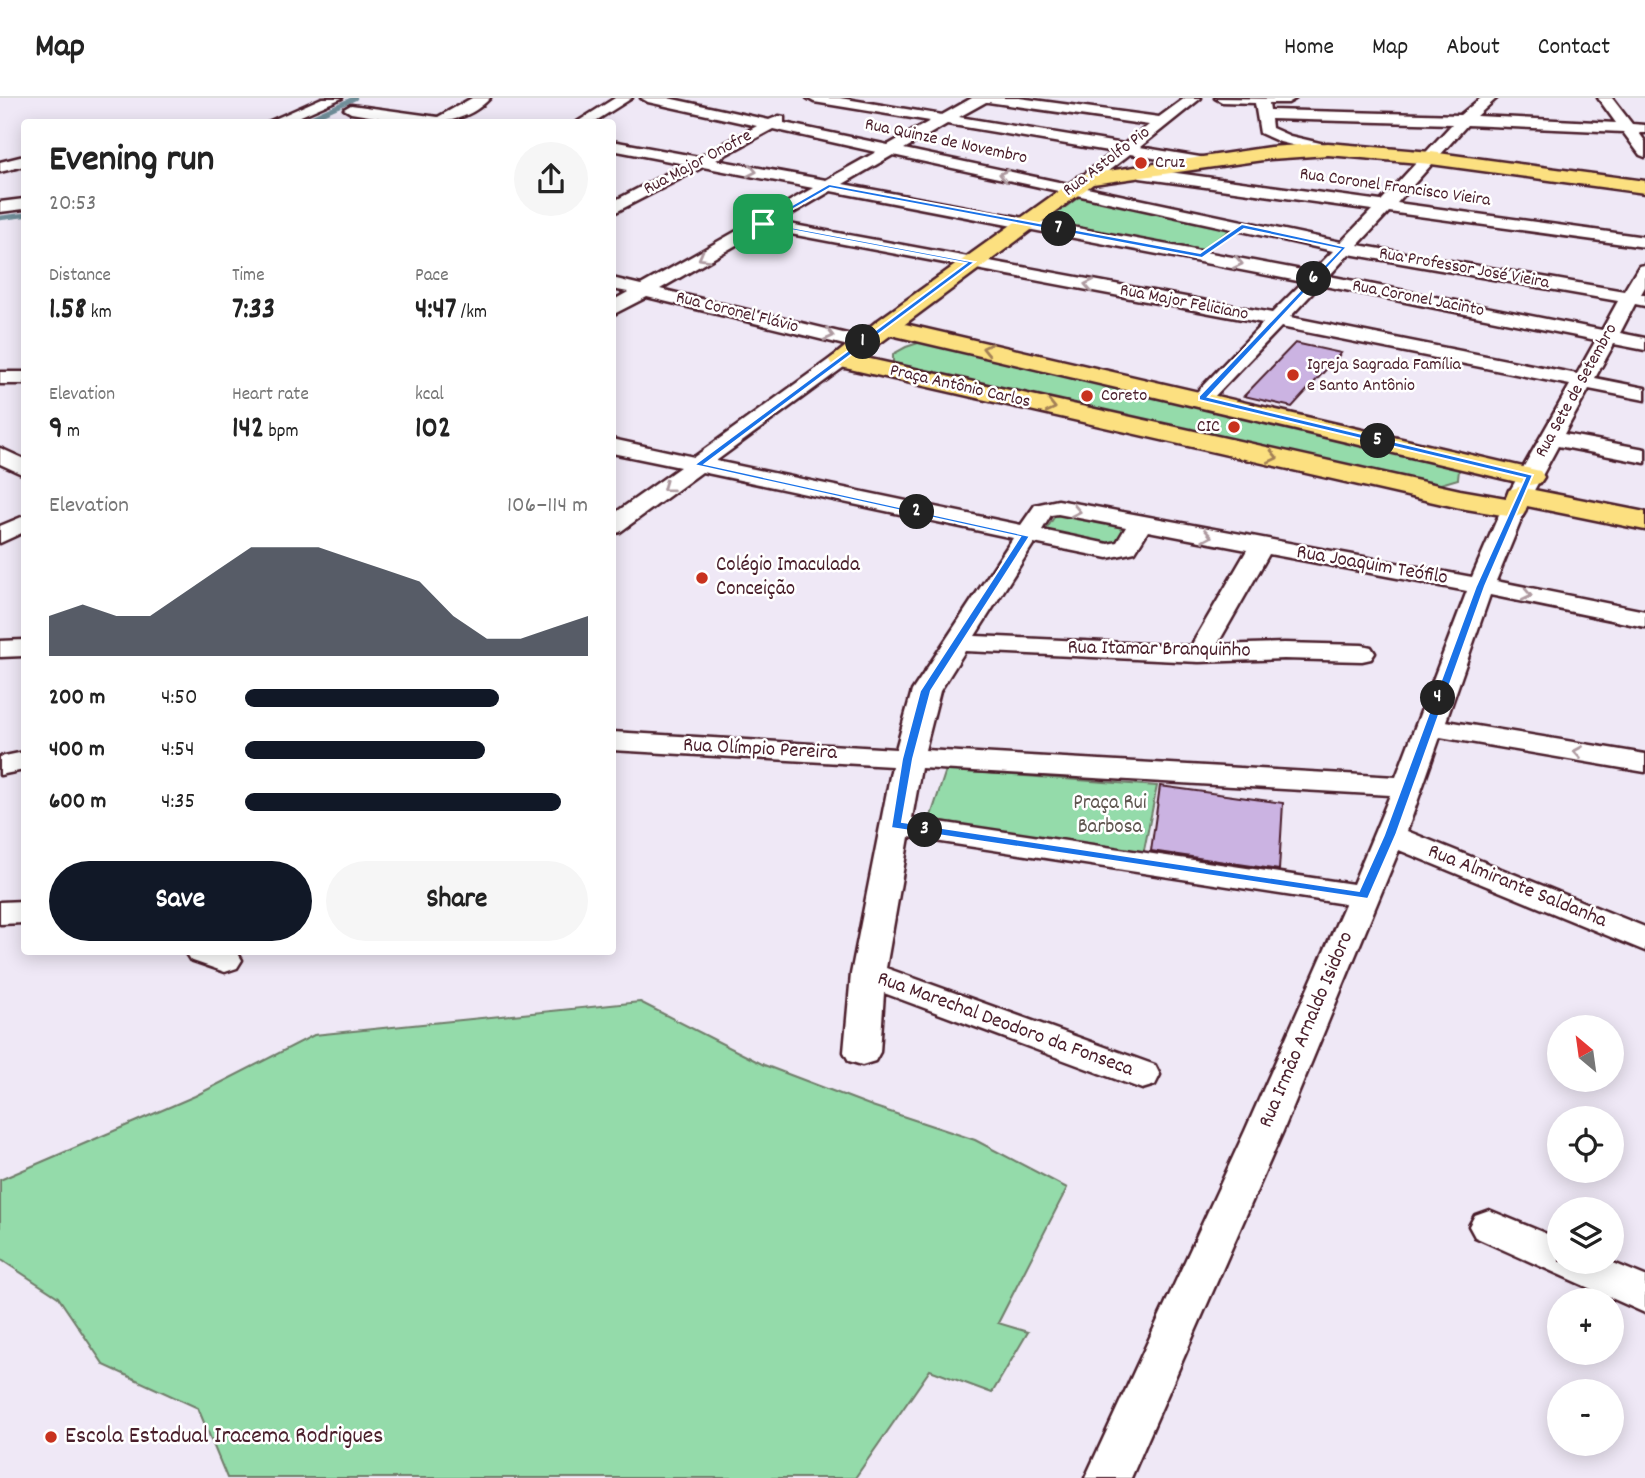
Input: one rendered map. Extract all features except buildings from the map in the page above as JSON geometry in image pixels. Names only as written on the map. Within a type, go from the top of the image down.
[{"type":"main road","points":[[1080,184],[1206,162],[1328,149],[1431,158],[1645,185]]},
{"type":"main road","name":"Rua Astolfo Pio","points":[[885,326],[1080,184]]},
{"type":"main road","points":[[851,351],[885,326],[1202,398],[1489,468],[1521,493],[1645,521]]},
{"type":"main road","name":"Praça Antônio Carlos","points":[[851,351],[1484,502],[1521,493]]},
{"type":"main road","points":[[1484,502],[1472,493],[1469,481],[1475,473],[1489,468]]},
{"type":"street","points":[[283,119],[335,98]]},
{"type":"street","points":[[368,98],[351,109],[419,119]]},
{"type":"street","points":[[445,119],[483,98]]},
{"type":"street","points":[[589,119],[625,98]]},
{"type":"street","name":"Rua Quinze de Novembro","points":[[648,98],[890,150],[1080,184],[1242,226]]},
{"type":"street","points":[[616,307],[982,98]]},
{"type":"street","points":[[988,98],[1160,122]]},
{"type":"street","name":"Rua Astolfo Pio","points":[[1080,184],[1194,98]]},
{"type":"street","points":[[1222,98],[1263,107],[1463,120],[1638,125]]},
{"type":"street","points":[[1202,398],[1431,158],[1463,120],[1490,98]]},
{"type":"street","points":[[1605,98],[1638,125]]},
{"type":"street","points":[[1620,98],[1638,125],[1645,152]]},
{"type":"street","points":[[1263,107],[1301,99]]},
{"type":"street","points":[[811,102],[946,119],[1206,162]]},
{"type":"street","name":"Rua Major Onofre","points":[[616,207],[811,102]]},
{"type":"street","points":[[1263,107],[1265,130],[1328,149]]},
{"type":"street","name":"Rua Coronel Jacinto","points":[[616,146],[1202,256],[1645,344]]},
{"type":"street","points":[[0,167],[21,162]]},
{"type":"street","name":"Rua Coronel Francisco Vieira","points":[[1140,173],[1645,242]]},
{"type":"street","points":[[0,206],[21,204]]},
{"type":"street","name":"Rua Major Feliciano","points":[[763,224],[1276,320],[1645,394]]},
{"type":"street","points":[[1202,256],[1242,226]]},
{"type":"street","name":"Rua Professor José Vieira","points":[[1242,226],[1345,248],[1637,299]]},
{"type":"street","name":"Rua Sete de Setembro","points":[[1521,493],[1582,381],[1609,336],[1637,299],[1645,270]]},
{"type":"street","name":"Rua Coronel Flávio","points":[[616,285],[643,290],[851,351]]},
{"type":"street","points":[[616,524],[851,351]]},
{"type":"street","points":[[0,378],[21,377]]},
{"type":"street","points":[[1551,438],[1645,456]]},
{"type":"street","points":[[616,447],[1026,536],[1108,551],[1126,547],[1140,524]]},
{"type":"street","name":"Rua Irmão Arnaldo Isidoro","points":[[1108,1478],[1264,1131],[1390,835],[1481,586],[1521,493]]},
{"type":"street","name":"Rua Joaquim Teófilo","points":[[908,759],[926,691],[1039,513],[1051,508],[1481,586],[1645,620]]},
{"type":"street","points":[[0,536],[21,525]]},
{"type":"street","points":[[1199,654],[1261,546]]},
{"type":"street","name":"Rua Itamar Branquinho","points":[[957,643],[1199,654],[1284,651],[1362,653]]},
{"type":"street","points":[[0,649],[21,648]]},
{"type":"street","points":[[1428,726],[1645,763]]},
{"type":"street","name":"Rua Olímpio Pereira","points":[[616,741],[908,759]]},
{"type":"street","points":[[862,1052],[868,974],[908,759],[1408,787]]},
{"type":"street","points":[[0,766],[21,762]]},
{"type":"street","points":[[895,825],[1364,896]]},
{"type":"street","name":"Rua Almirante Saldanha","points":[[1390,835],[1645,940]]},
{"type":"street","points":[[0,913],[21,912]]},
{"type":"street","name":"Rua Marechal Deodoro da Fonseca","points":[[868,974],[1142,1075]]},
{"type":"street","points":[[1489,1226],[1547,1252]]},
{"type":"street","points":[[1597,1274],[1645,1295]]},
{"type":"green space","points":[[1083,194],[1234,227],[1203,250],[1045,222]]},
{"type":"green space","points":[[927,340],[1442,460],[1459,470],[1458,479],[1434,486],[893,363],[893,354]]},
{"type":"green space","points":[[1067,512],[1132,526],[1120,543],[1107,547],[1043,534],[1055,516]]},
{"type":"green space","name":"Praça Rui Barbosa","points":[[946,770],[1157,786],[1143,855],[930,819]]},
{"type":"green space","points":[[640,1002],[764,1065],[872,1106],[975,1140],[1067,1188],[998,1323],[1028,1332],[992,1393],[930,1370],[855,1478],[227,1478],[198,1408],[104,1365],[58,1297],[0,1259],[0,1180],[195,1096],[314,1035]]},
{"type":"waterway","points":[[309,119],[355,98]]},
{"type":"waterway","points":[[0,218],[21,215]]},
{"type":"place","name":"Cruz","points":[[1141,163]]},
{"type":"place","name":"Igreja Sagrada Família e Santo Antônio","points":[[1293,375]]},
{"type":"place","name":"Coreto","points":[[1087,396]]},
{"type":"place","name":"CIC","points":[[1234,427]]},
{"type":"place","name":"Colégio Imaculada Conceição","points":[[702,578]]},
{"type":"place","name":"Escola Estadual Iracema Rodrigues","points":[[51,1437]]},
{"type":"route","points":[[829,186],[1202,256],[1242,226],[1345,248],[1202,398],[1530,477],[1519,496],[1481,586],[1390,835],[1364,896],[895,825],[908,759],[926,691],[1026,536],[698,465],[972,262],[763,224],[829,186]]}]
